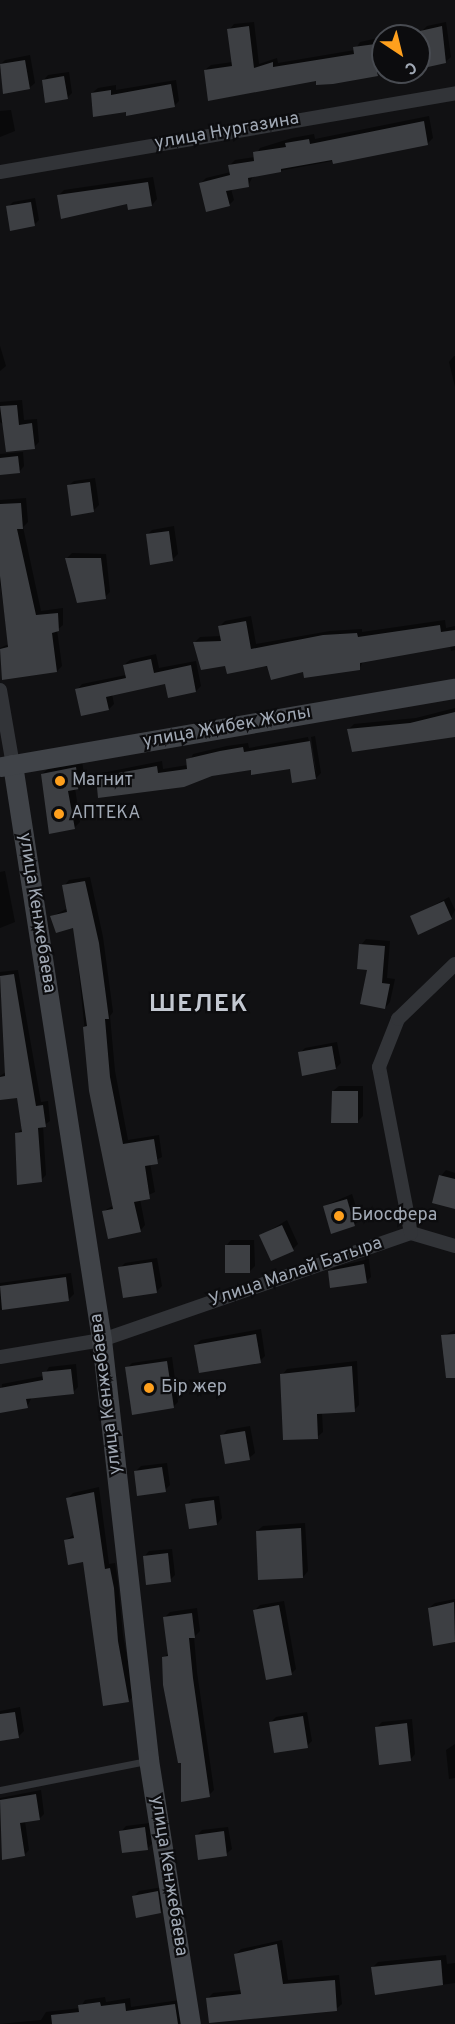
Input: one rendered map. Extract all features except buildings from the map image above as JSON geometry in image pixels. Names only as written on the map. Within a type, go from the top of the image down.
[{"type":"street","name":"улица Нургазина","points":[[0,172],[455,93]]},
{"type":"street","name":"улица Жибек Жолы","points":[[6,766],[455,689]]},
{"type":"street","points":[[0,690],[6,766]]},
{"type":"street","name":"улица Кенжебаева","points":[[6,766],[102,1340],[149,1760],[191,2024]]},
{"type":"street","points":[[455,963],[398,1019],[379,1067],[411,1233],[455,1246]]},
{"type":"street","name":"Улица Малай Батыра","points":[[102,1340],[411,1233]]},
{"type":"street","points":[[0,1357],[102,1340]]},
{"type":"lane","points":[[0,1790],[149,1760]]},
{"type":"place","name":"Магнит","points":[[60,781]]},
{"type":"place","name":"АПТЕКА","points":[[59,814]]},
{"type":"place","name":"Биосфера","points":[[339,1216]]},
{"type":"place","name":"Бір жер","points":[[149,1388]]},
{"type":"district","name":"ШЕЛЕК","points":[[199,1006]]}]
